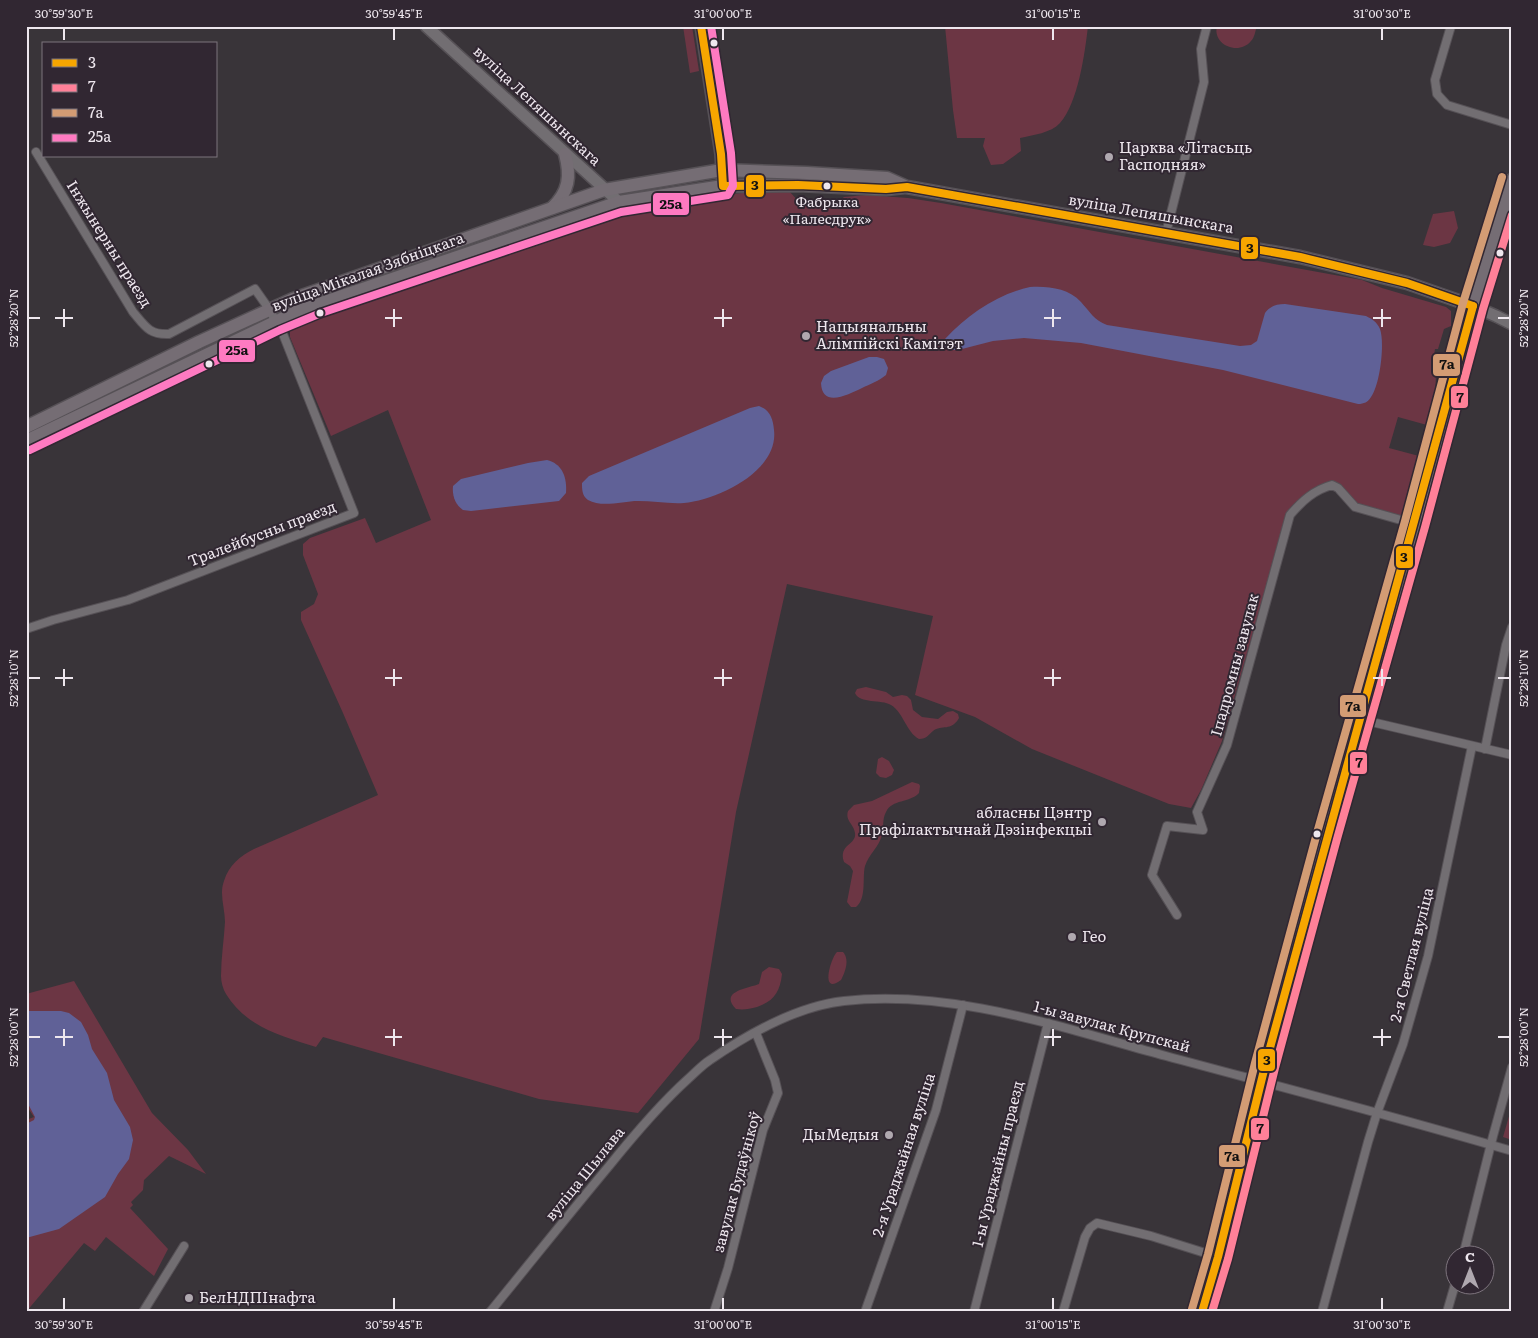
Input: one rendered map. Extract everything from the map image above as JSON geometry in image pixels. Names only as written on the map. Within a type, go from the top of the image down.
[{"type":"main road","name":"вуліца Лепяшынскага","points":[[426,26],[619,202],[723,186],[807,186],[886,189],[907,187]]},
{"type":"main road","points":[[701,26],[721,154],[723,186]]},
{"type":"main road","points":[[551,209],[561,200],[568,184],[569,167],[565,154]]},
{"type":"main road","name":"вуліца Лепяшынскага","points":[[604,190],[722,170],[807,172],[887,178],[907,187],[1300,257],[1407,283],[1473,306]]},
{"type":"main road","points":[[1202,1312],[1218,1257],[1261,1080],[1359,719],[1473,306],[1512,180]]},
{"type":"main road","name":"вуліца Мікалая Зябніцкага","points":[[26,427],[293,299],[604,190]]},
{"type":"main road","name":"вуліца Мікалая Зябніцкага","points":[[26,441],[276,321],[317,304],[619,202]]},
{"type":"main road","points":[[1473,306],[1512,324]]},
{"type":"street","points":[[1166,233],[1204,82],[1201,49],[1207,26]]},
{"type":"street","points":[[1451,26],[1435,80],[1437,94],[1447,105],[1512,125]]},
{"type":"street","name":"Інжынерны праезд","points":[[36,152],[133,312],[148,330],[159,335],[169,334],[255,289],[269,309]]},
{"type":"street","name":"Тралейбусны праезд","points":[[26,630],[53,620],[128,600],[354,513],[283,334],[269,309]]},
{"type":"street","name":"Іпадромны завулак","points":[[1177,915],[1152,876],[1167,826],[1203,830],[1197,812],[1227,745],[1290,515],[1304,500],[1323,488],[1332,485],[1338,488],[1355,508],[1414,524]]},
{"type":"street","points":[[1485,749],[1506,645],[1512,627]]},
{"type":"street","points":[[1359,719],[1512,755]]},
{"type":"street","name":"2-я Светлая вуліца","points":[[1322,1312],[1377,1113],[1403,1044],[1428,956],[1472,746]]},
{"type":"street","name":"1-ы завулак Крупскай","points":[[709,1061],[756,1033],[799,1012],[829,1003],[907,1000],[963,1005],[1048,1023],[1261,1080],[1512,1151]]},
{"type":"street","name":"2-я Ураджайная вуліца","points":[[865,1312],[936,1110],[963,1005]]},
{"type":"street","name":"1-ы Ураджайны праезд","points":[[974,1312],[1048,1023]]},
{"type":"street","name":"завулак Будаўнікоў","points":[[714,1312],[728,1268],[763,1130],[778,1093],[775,1080],[756,1033]]},
{"type":"street","name":"вуліца Шылава","points":[[490,1312],[641,1126],[674,1092],[709,1061]]},
{"type":"street","points":[[1465,1246],[1490,1144],[1512,1067]]},
{"type":"street","points":[[1063,1312],[1085,1237],[1090,1228],[1097,1223],[1218,1257]]},
{"type":"street","points":[[143,1312],[184,1246]]},
{"type":"street","points":[[1446,1312],[1451,1296]]},
{"type":"shaded area","points":[[683,26],[692,26],[699,71],[690,73]]},
{"type":"shaded area","points":[[945,26],[1088,26],[1083,63],[1076,91],[1072,103],[1060,123],[1047,131],[1020,138],[1021,151],[1003,164],[991,165],[983,146],[985,138],[957,138]]},
{"type":"shaded area","points":[[1217,26],[1257,26],[1251,41],[1240,48],[1234,48],[1222,43],[1217,33]]},
{"type":"shaded area","points":[[763,191],[790,192],[798,201],[839,201],[844,197],[866,195],[941,203],[1362,280],[1446,307],[1451,311],[1451,326],[1444,329],[1438,349],[1435,349],[1432,369],[1436,373],[1435,399],[1427,425],[1398,417],[1389,448],[1419,456],[1405,512],[1397,518],[1360,510],[1340,491],[1326,486],[1285,520],[1222,741],[1201,790],[1191,808],[1169,804],[1032,749],[975,717],[915,695],[933,616],[787,584],[736,812],[699,1039],[638,1113],[539,1099],[323,1037],[316,1047],[278,1034],[254,1022],[234,1005],[225,992],[221,981],[225,922],[222,891],[229,870],[240,858],[254,849],[378,795],[301,620],[301,612],[314,604],[318,594],[303,555],[303,544],[310,538],[365,518],[376,543],[431,520],[388,410],[331,436],[290,337],[290,328],[302,319],[462,261],[594,219],[678,201]]},
{"type":"shaded area","points":[[1454,211],[1458,228],[1450,243],[1434,247],[1423,245],[1433,214]]},
{"type":"shaded area","points":[[866,687],[886,692],[893,697],[907,696],[911,700],[913,710],[922,717],[938,719],[947,712],[953,711],[958,714],[959,718],[953,725],[936,729],[926,738],[919,739],[911,732],[899,713],[891,705],[861,699],[855,693],[857,689]]},
{"type":"shaded area","points":[[882,757],[889,761],[894,770],[892,775],[886,778],[880,777],[876,773],[878,759]]},
{"type":"shaded area","points":[[912,782],[919,784],[919,793],[892,805],[886,812],[881,839],[865,866],[862,898],[856,907],[851,907],[847,902],[853,871],[844,862],[843,856],[845,848],[855,837],[847,814],[848,811],[854,805],[872,801]]},
{"type":"shaded area","points":[[837,952],[843,952],[845,955],[846,966],[841,980],[835,984],[829,980],[829,975],[834,956]]},
{"type":"shaded area","points":[[769,967],[779,969],[782,974],[778,991],[772,999],[757,1007],[736,1009],[731,1003],[733,994],[759,984],[762,972]]},
{"type":"shaded area","points":[[74,981],[152,1113],[188,1150],[206,1174],[169,1156],[144,1180],[143,1190],[131,1202],[133,1205],[130,1208],[168,1249],[154,1276],[106,1237],[95,1251],[84,1243],[26,1312],[26,1120],[34,1117],[26,1105],[26,994]]},
{"type":"shaded area","points":[[1512,1106],[1512,1140],[1503,1137]]},
{"type":"water","points":[[1030,287],[1044,287],[1064,291],[1076,297],[1095,318],[1107,325],[1240,346],[1251,345],[1257,341],[1265,313],[1276,305],[1285,304],[1366,316],[1377,324],[1381,335],[1382,354],[1377,383],[1369,400],[1358,404],[1223,370],[1081,343],[1024,338],[993,341],[958,350],[945,348],[945,339],[973,314],[994,300]]},
{"type":"water","points":[[869,357],[884,359],[888,368],[886,375],[844,396],[831,398],[826,396],[821,383],[824,376],[831,371]]},
{"type":"water","points":[[759,406],[768,412],[772,419],[774,430],[773,445],[767,458],[757,470],[744,481],[729,489],[698,501],[684,503],[638,501],[600,504],[588,500],[583,494],[582,483],[589,476],[750,408]]},
{"type":"water","points":[[547,460],[557,465],[565,477],[566,493],[559,501],[471,511],[463,510],[455,500],[453,486],[461,479]]},
{"type":"water","points":[[26,1011],[61,1011],[69,1013],[81,1022],[88,1035],[92,1049],[107,1073],[114,1100],[130,1127],[133,1140],[129,1159],[105,1197],[59,1229],[26,1238],[26,1124],[34,1120],[35,1117],[26,1100]]},
{"type":"transit line","name":"3","points":[[701,26],[721,154],[723,186],[798,185],[886,189],[907,187],[1300,257],[1407,283],[1473,306]]},
{"type":"transit line","name":"25а","points":[[30,450],[280,330],[321,313],[621,212],[728,195],[733,186],[731,153],[711,26]]},
{"type":"transit line","name":"7а","points":[[1192,1309],[1208,1254],[1255,1063],[1317,833],[1405,521],[1463,303],[1502,177]]},
{"type":"transit line","name":"7","points":[[1212,1312],[1228,1259],[1275,1068],[1337,839],[1425,527],[1483,309],[1512,215]]},
{"type":"transit line","name":"3","points":[[1202,1312],[1218,1257],[1265,1066],[1473,306]]},
{"type":"place","name":"Царква «Літасьць Гасподняя»","points":[[1109,157]]},
{"type":"place","name":"Фабрыка «Палесдрук»","points":[[827,186]]},
{"type":"place","name":"Нацыянальны Алімпійскі Камітэт","points":[[806,336]]},
{"type":"place","name":"абласны Цэнтр Прафілактычнай Дэзінфекцыі","points":[[1102,822]]},
{"type":"place","name":"Гео","points":[[1072,937]]},
{"type":"place","name":"ДыМедыя","points":[[889,1135]]},
{"type":"place","name":"БелНДПІнафта","points":[[189,1298]]}]
